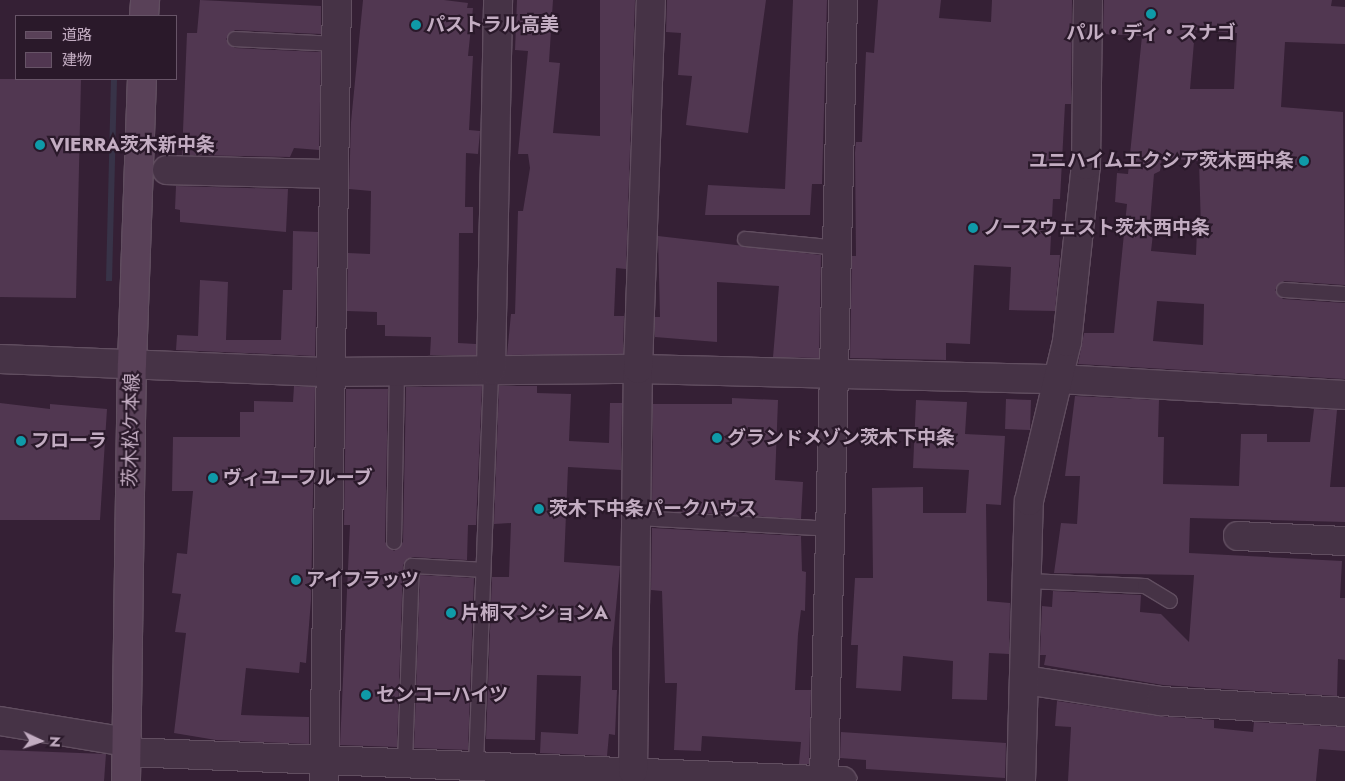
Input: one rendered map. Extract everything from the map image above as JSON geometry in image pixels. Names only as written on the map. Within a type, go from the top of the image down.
[{"type":"street","points":[[144,15],[145,0]]},
{"type":"street","points":[[324,770],[332,174],[337,0]]},
{"type":"street","points":[[491,370],[498,0]]},
{"type":"street","points":[[642,774],[636,518],[638,369],[651,0]]},
{"type":"street","points":[[0,722],[127,747],[324,770],[405,762],[476,765],[524,775],[642,774],[717,778],[833,780],[831,529],[843,0]]},
{"type":"street","points":[[1022,781],[1029,501],[1067,342],[1086,165],[1088,0]]},
{"type":"street","name":"茨木松ケ本線","points":[[126,781],[132,364],[142,80]]},
{"type":"street","points":[[167,170],[332,174]]},
{"type":"street","points":[[0,359],[330,372],[638,369],[1059,378],[1345,396]]},
{"type":"street","points":[[1238,536],[1345,541]]},
{"type":"street","points":[[1025,680],[1161,700],[1345,712]]},
{"type":"lane","points":[[234,39],[336,44]]},
{"type":"lane","points":[[745,239],[838,248]]},
{"type":"lane","points":[[1284,290],[1345,294]]},
{"type":"lane","points":[[476,765],[491,370]]},
{"type":"lane","points":[[394,542],[397,372]]},
{"type":"lane","points":[[636,518],[831,529]]},
{"type":"lane","points":[[405,762],[412,566],[483,570]]},
{"type":"lane","points":[[1027,581],[1145,586],[1170,602]]},
{"type":"shaded area","points":[[111,80],[117,80],[112,281],[106,281]]},
{"type":"building","points":[[200,0],[321,6],[321,34],[235,30],[226,39],[235,48],[321,52],[319,150],[294,148],[290,157],[182,155],[187,33],[197,33]]},
{"type":"building","points":[[363,0],[444,0],[468,3],[467,8],[473,8],[468,56],[473,56],[469,130],[480,131],[478,154],[466,153],[465,207],[473,207],[473,233],[459,233],[458,343],[476,344],[476,355],[430,355],[431,337],[385,336],[385,325],[377,325],[377,312],[347,311],[348,253],[370,254],[371,191],[349,189],[351,122]]},
{"type":"building","points":[[517,0],[553,0],[549,62],[560,63],[553,133],[600,136],[600,0],[635,0],[626,269],[616,268],[614,316],[624,316],[623,354],[507,355],[511,314],[515,314],[518,211],[523,211],[530,168],[528,154],[518,154],[528,51],[515,50]]},
{"type":"building","points":[[667,0],[766,0],[748,133],[686,125],[692,76],[678,75],[681,33],[666,32]]},
{"type":"building","points":[[793,0],[827,0],[822,184],[812,184],[810,215],[705,215],[708,185],[785,189]]},
{"type":"building","points":[[878,0],[941,0],[939,18],[991,22],[992,0],[1072,0],[1071,104],[1065,104],[1060,199],[1053,199],[1050,255],[1060,255],[1055,311],[1009,310],[1011,267],[974,265],[970,344],[946,343],[946,360],[850,358],[852,256],[856,256],[855,152],[856,142],[862,142],[866,52],[874,53]]},
{"type":"building","points":[[1104,0],[1332,0],[1331,6],[1345,7],[1345,44],[1285,42],[1281,107],[1343,112],[1345,285],[1284,281],[1275,290],[1283,299],[1345,303],[1345,379],[1078,364],[1084,333],[1114,333],[1127,204],[1115,202],[1117,173],[1128,174],[1142,36],[1103,34]],"holes":[[[1195,30],[1237,33],[1234,89],[1190,89]],[[1162,158],[1199,161],[1201,229],[1197,229],[1196,255],[1151,251],[1153,234],[1149,234],[1154,174],[1160,171]],[[1157,301],[1204,304],[1203,345],[1153,341]]]},
{"type":"building","name":"VIERRA茨木新中条","points":[[0,79],[81,80],[76,298],[0,297]]},
{"type":"building","points":[[176,186],[288,189],[286,232],[180,222],[180,210],[175,209]]},
{"type":"building","points":[[293,231],[318,232],[315,356],[176,350],[177,335],[198,336],[200,280],[228,282],[226,340],[281,340],[283,290],[292,290]]},
{"type":"building","points":[[658,236],[821,255],[819,358],[773,357],[779,286],[717,282],[717,342],[655,337],[655,317],[660,317]]},
{"type":"building","points":[[294,386],[315,387],[311,600],[306,663],[300,662],[299,673],[246,668],[241,715],[309,717],[309,744],[216,740],[174,733],[186,633],[175,632],[181,594],[172,593],[177,553],[187,554],[193,491],[172,491],[173,437],[240,437],[240,412],[254,412],[254,401],[293,402]]},
{"type":"building","points":[[482,386],[476,525],[468,525],[467,560],[412,557],[403,565],[397,747],[340,745],[350,525],[344,525],[346,389],[388,389],[385,542],[394,551],[403,542],[406,387]]},
{"type":"building","points":[[499,386],[537,386],[537,393],[571,394],[569,441],[609,443],[610,403],[622,403],[621,470],[568,467],[564,562],[620,566],[612,649],[612,690],[617,690],[615,735],[609,734],[607,756],[540,753],[541,732],[578,734],[581,676],[537,675],[535,740],[486,739],[492,577],[509,577],[511,523],[494,524]]},
{"type":"building","points":[[1075,396],[1159,400],[1158,437],[1164,437],[1163,484],[1239,486],[1241,434],[1267,434],[1267,442],[1310,442],[1314,409],[1337,410],[1330,487],[1345,487],[1345,522],[1190,518],[1189,553],[1342,561],[1340,598],[1345,598],[1345,660],[1338,659],[1337,696],[1163,685],[1044,665],[1046,655],[1040,655],[1042,606],[1052,607],[1053,591],[1141,595],[1140,612],[1161,614],[1189,642],[1194,575],[1054,573],[1061,523],[1077,524],[1080,476],[1065,476]]},
{"type":"building","points":[[732,398],[778,400],[775,480],[803,482],[801,519],[652,510],[653,404],[732,404]]},
{"type":"building","points":[[1006,399],[1031,400],[1030,430],[1005,429]]},
{"type":"building","points":[[916,400],[967,402],[965,434],[1005,436],[1001,505],[986,504],[987,601],[1010,603],[1009,654],[989,653],[987,700],[952,699],[953,661],[903,656],[901,691],[856,688],[858,645],[851,645],[855,578],[873,578],[872,488],[923,487],[923,513],[966,513],[969,470],[913,468]]},
{"type":"building","points":[[0,403],[50,409],[50,404],[107,409],[100,520],[0,520]]},
{"type":"building","points":[[652,528],[801,536],[802,571],[806,572],[805,611],[801,610],[795,690],[811,690],[809,764],[799,764],[801,742],[702,736],[701,751],[674,750],[677,683],[665,683],[662,591],[651,590]]},
{"type":"building","points":[[420,575],[474,578],[468,750],[414,748]]},
{"type":"building","points":[[1057,701],[1159,716],[1214,720],[1214,728],[1253,732],[1254,722],[1345,727],[1345,751],[1319,749],[1316,781],[1068,781],[1071,727],[1055,726]]},
{"type":"building","points":[[841,732],[1006,743],[1005,778],[866,769],[866,760],[840,758]]},
{"type":"building","points":[[0,750],[106,754],[104,781],[0,781]]},
{"type":"place","name":"パル・ディ・スナゴ","points":[[1151,14]]},
{"type":"place","name":"パストラル高美","points":[[416,25]]},
{"type":"place","name":"VIERRA茨木新中条","points":[[40,145]]},
{"type":"place","name":"ユニハイムエクシア茨木西中条","points":[[1304,161]]},
{"type":"place","name":"ノースウェスト茨木西中条","points":[[973,228]]},
{"type":"place","name":"グランドメゾン茨木下中条","points":[[717,438]]},
{"type":"place","name":"フローラ","points":[[21,441]]},
{"type":"place","name":"ヴィユーフルーブ","points":[[213,478]]},
{"type":"place","name":"茨木下中条パークハウス","points":[[539,509]]},
{"type":"place","name":"アイフラッツ","points":[[296,580]]},
{"type":"place","name":"片桐マンションA","points":[[451,613]]},
{"type":"place","name":"センコーハイツ","points":[[366,695]]}]
